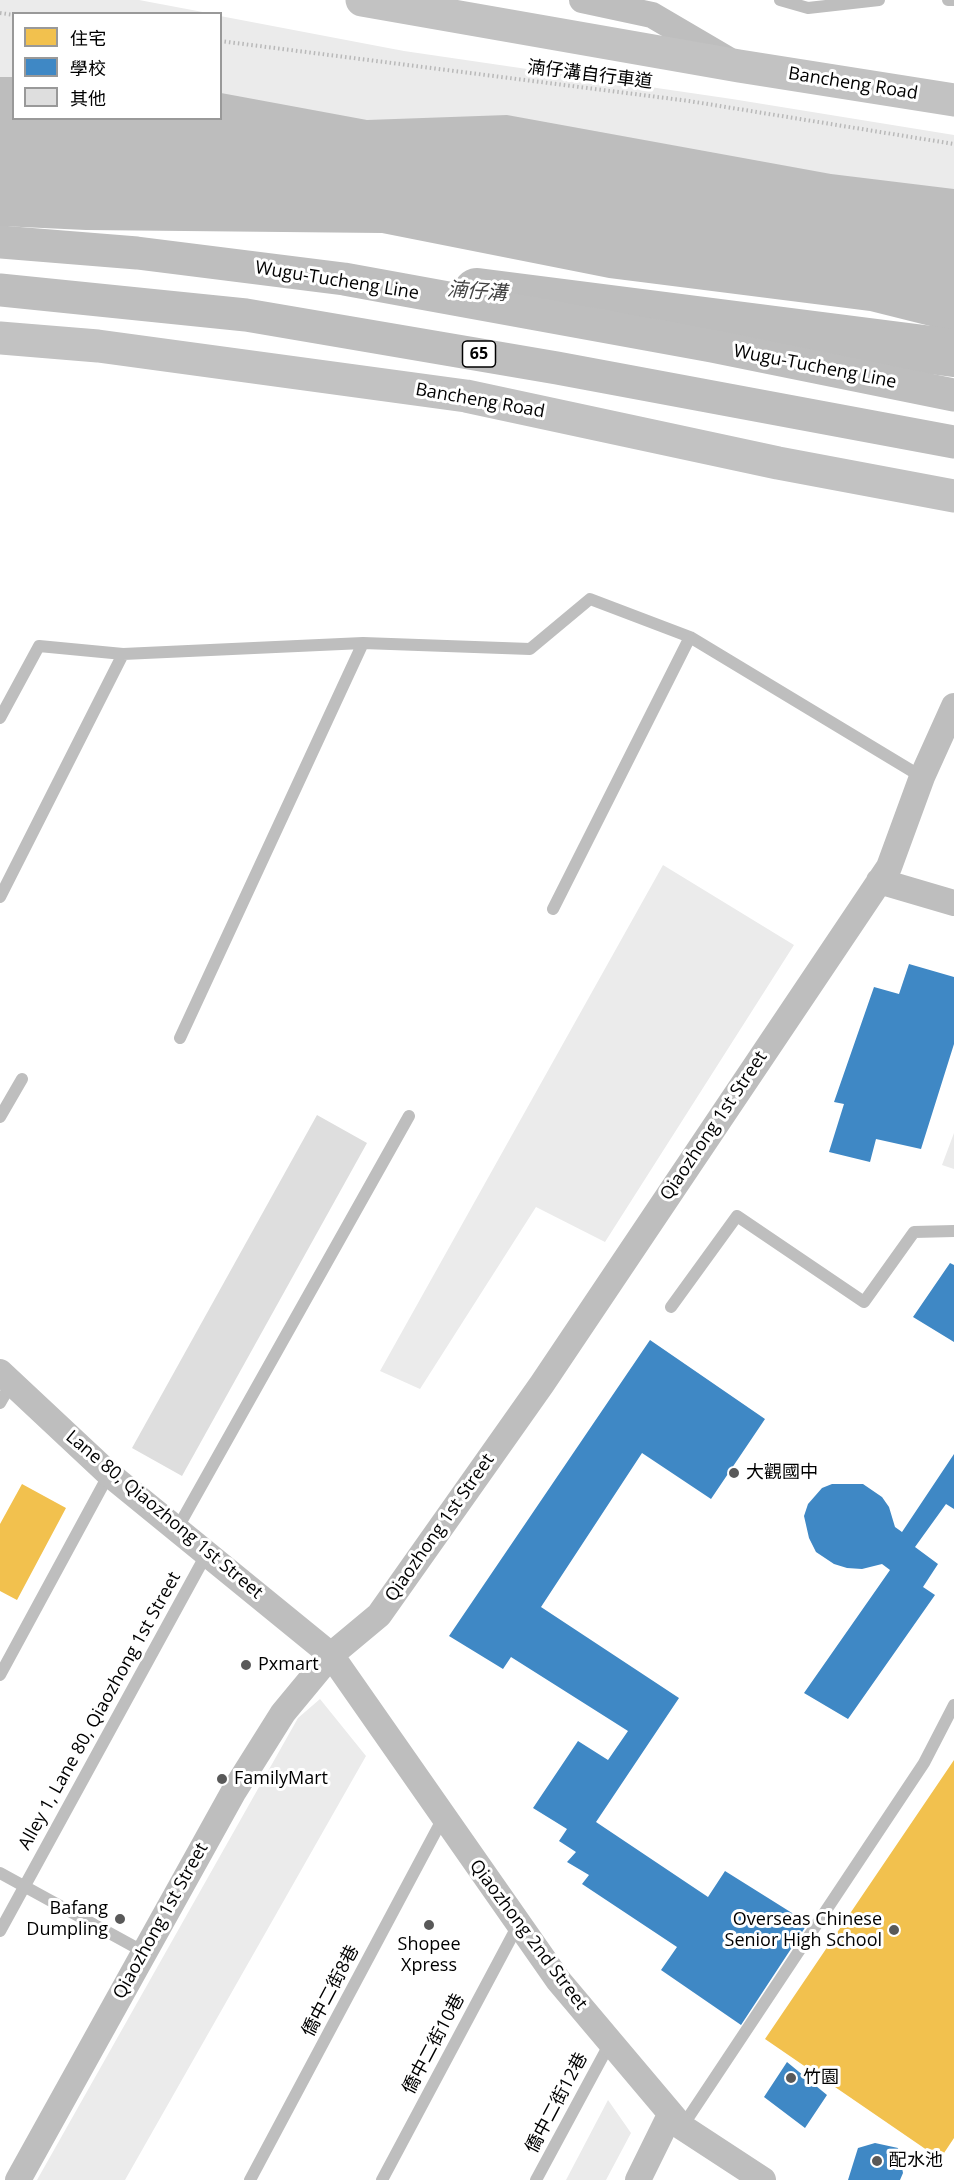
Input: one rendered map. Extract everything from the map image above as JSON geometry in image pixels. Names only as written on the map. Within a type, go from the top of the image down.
[{"type":"highway","name":"Wugu-Tucheng Line","points":[[0,242],[137,253],[344,279],[712,346],[954,395]]},
{"type":"highway","name":"65","points":[[0,290],[246,315],[557,368],[954,441]]},
{"type":"street","name":"Bancheng Road","points":[[362,0],[740,66],[954,100]]},
{"type":"street","points":[[582,0],[652,15],[740,66]]},
{"type":"street","name":"Bancheng Road","points":[[0,339],[98,346],[466,396],[778,463],[954,496]]},
{"type":"street","name":"Qiaozhong 1st Street","points":[[18,2180],[234,1791],[283,1713],[331,1655],[379,1615],[542,1384],[889,867],[922,777],[954,706]]},
{"type":"street","points":[[879,881],[954,903]]},
{"type":"street","name":"Lane 80, Qiaozhong 1st Street","points":[[4,1386],[331,1655]]},
{"type":"street","name":"Qiaozhong 2nd Street","points":[[331,1655],[558,1980],[676,2121],[764,2180]]},
{"type":"street","points":[[638,2180],[676,2121]]},
{"type":"lane","points":[[780,0],[808,8],[879,0]]},
{"type":"lane","points":[[948,0],[954,0]]},
{"type":"lane","points":[[0,718],[39,646],[123,654],[363,643],[530,649],[590,599],[690,637],[922,777]]},
{"type":"lane","points":[[553,909],[690,637]]},
{"type":"lane","points":[[180,1038],[363,643]]},
{"type":"lane","points":[[0,897],[123,654]]},
{"type":"lane","points":[[0,1117],[22,1079]]},
{"type":"lane","points":[[177,1529],[409,1116]]},
{"type":"lane","points":[[671,1307],[737,1216],[864,1302],[914,1232],[954,1231]]},
{"type":"lane","points":[[0,1675],[109,1474]]},
{"type":"lane","name":"Alley 1, Lane 80, Qiaozhong 1st Street","points":[[0,1931],[207,1553]]},
{"type":"lane","points":[[676,2121],[924,1763],[954,1706]]},
{"type":"lane","name":"僑中二街8巷","points":[[250,2180],[443,1818]]},
{"type":"lane","points":[[0,1873],[144,1952]]},
{"type":"lane","name":"僑中二街10巷","points":[[382,2180],[518,1924]]},
{"type":"lane","name":"僑中二街12巷","points":[[536,2180],[610,2043]]},
{"type":"path","name":"湳仔溝自行車道","points":[[222,41],[689,101],[954,144]]},
{"type":"shaded area","points":[[0,0],[139,0],[203,12],[12,12],[12,83],[0,82]]},
{"type":"shaded area","points":[[222,16],[404,51],[732,99],[954,135],[954,208],[222,110]]},
{"type":"shaded area","points":[[0,77],[12,77],[12,120],[222,120],[222,93],[367,120],[507,115],[831,174],[954,189],[954,332],[870,311],[609,278],[382,233],[86,230],[0,226]]},
{"type":"shaded area","points":[[663,865],[794,945],[605,1242],[536,1207],[420,1389],[380,1371]]},
{"type":"shaded area","points":[[954,1133],[954,1169],[942,1165]]},
{"type":"shaded area","points":[[320,1699],[366,1756],[125,2180],[37,2180],[298,1718]]},
{"type":"shaded area","points":[[608,2100],[631,2133],[606,2180],[566,2180]]},
{"type":"building: 住宅","points":[[22,1484],[66,1508],[17,1600],[0,1591],[0,1524]]},
{"type":"building: 住宅","name":"Overseas Chinese Senior High School","points":[[954,1760],[954,2138],[940,2159],[765,2039]]},
{"type":"building: 學校","points":[[909,964],[954,977],[954,1044],[921,1149],[876,1139],[870,1162],[829,1152],[844,1104],[834,1102],[874,987],[899,994]]},
{"type":"building: 學校","points":[[950,1263],[954,1265],[954,1342],[913,1317]]},
{"type":"building: 學校","points":[[650,1340],[765,1419],[711,1499],[642,1453],[541,1607],[679,1698],[596,1822],[708,1897],[725,1871],[808,1923],[741,2025],[661,1970],[677,1947],[582,1884],[589,1875],[567,1862],[576,1852],[559,1841],[567,1829],[533,1808],[578,1741],[608,1760],[628,1731],[511,1657],[503,1669],[449,1636]]},
{"type":"building: 學校","points":[[954,1454],[954,1509],[946,1504],[915,1547],[938,1564],[923,1587],[935,1595],[848,1719],[804,1693],[890,1570],[882,1564],[862,1569],[847,1568],[834,1564],[816,1552],[809,1538],[804,1516],[808,1504],[822,1488],[832,1484],[863,1484],[882,1497],[889,1507],[895,1527],[902,1532]]},
{"type":"building: 學校","name":"竹園","points":[[787,2062],[827,2095],[805,2128],[764,2097]]},
{"type":"building: 學校","name":"配水池","points":[[875,2143],[898,2148],[903,2173],[900,2180],[848,2180],[858,2148]]},
{"type":"building: 其他","points":[[317,1115],[367,1143],[182,1476],[132,1448]]},
{"type":"waterway","name":"湳仔溝","points":[[477,292],[954,353]]},
{"type":"place","name":"大觀國中","points":[[734,1473]]},
{"type":"place","name":"Pxmart","points":[[246,1665]]},
{"type":"place","name":"FamilyMart","points":[[222,1779]]},
{"type":"place","name":"Bafang Dumpling","points":[[120,1919]]},
{"type":"place","name":"Shopee Xpress","points":[[429,1925]]},
{"type":"place","name":"Overseas Chinese Senior High School","points":[[894,1930]]},
{"type":"place","name":"竹園","points":[[791,2078]]},
{"type":"place","name":"配水池","points":[[877,2161]]}]
